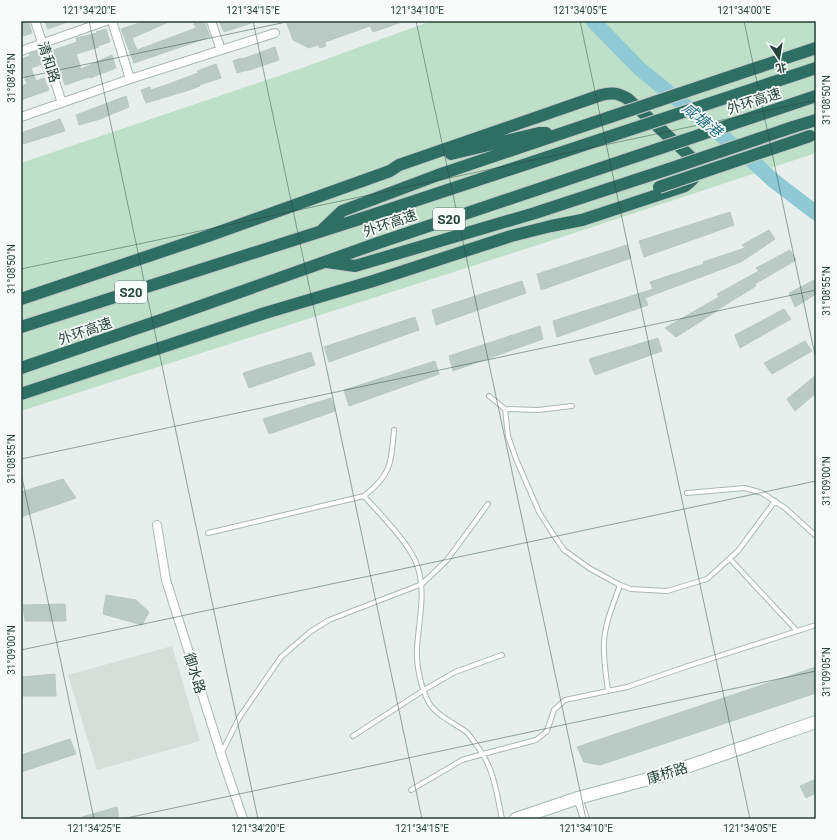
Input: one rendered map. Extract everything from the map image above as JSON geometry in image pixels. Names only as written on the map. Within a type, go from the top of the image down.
[{"type":"highway","points":[[319,232],[342,212],[438,175],[816,48]]},
{"type":"highway","name":"外环高速","points":[[21,327],[602,140],[816,68]]},
{"type":"highway","points":[[21,394],[265,313],[379,279],[511,236],[582,220],[685,186],[694,180],[697,169],[694,160],[628,99],[620,94],[611,93],[601,95],[399,165],[390,171]]},
{"type":"highway","name":"外环高速","points":[[21,368],[324,262],[816,96]]},
{"type":"highway","points":[[324,262],[355,266],[509,221],[816,120]]},
{"type":"highway","points":[[21,299],[208,236],[390,171],[539,133],[565,132]]},
{"type":"highway","points":[[551,226],[574,215],[813,135]]},
{"type":"highway","points":[[509,221],[574,215]]},
{"type":"main road","name":"康桥路","points":[[516,819],[578,798],[663,775],[816,722]]},
{"type":"street","name":"清和路","points":[[35,21],[62,103]]},
{"type":"street","points":[[21,51],[106,21]]},
{"type":"street","points":[[112,21],[130,80]]},
{"type":"street","points":[[211,21],[221,50]]},
{"type":"street","points":[[21,117],[221,50],[275,34]]},
{"type":"street","name":"御水路","points":[[157,525],[166,580],[220,754],[243,819]]},
{"type":"street","points":[[578,798],[585,819]]},
{"type":"lane","points":[[490,396],[505,409],[538,410],[572,406]]},
{"type":"lane","points":[[505,409],[508,436],[516,459],[540,512],[553,534],[564,550],[589,568],[620,585],[638,590],[667,591],[707,579],[738,551],[775,501]]},
{"type":"lane","points":[[208,533],[364,496],[376,487],[387,472],[392,459],[394,430]]},
{"type":"lane","points":[[687,493],[745,488],[762,493],[800,520],[816,536]]},
{"type":"lane","points":[[364,496],[399,536],[415,560],[422,584],[421,618],[417,652],[420,679],[428,702],[443,717],[466,732],[490,764],[502,819]]},
{"type":"lane","points":[[220,754],[239,718],[281,657],[310,632],[329,620],[422,584],[447,560],[488,504]]},
{"type":"lane","points":[[730,559],[797,631]]},
{"type":"lane","points":[[608,691],[604,661],[604,640],[610,613],[620,585]]},
{"type":"lane","points":[[411,790],[462,760],[536,740],[547,731],[554,710],[565,700],[608,691],[647,680],[816,625]]},
{"type":"lane","points":[[353,736],[424,690],[455,672],[502,655]]},
{"type":"shaded area","points":[[172,646],[200,741],[97,770],[68,675]]},
{"type":"green space","points":[[431,21],[816,21],[816,153],[544,243],[21,411],[21,163],[299,69]]},
{"type":"building","points":[[28,21],[32,33],[24,36],[21,30],[21,23]]},
{"type":"building","points":[[45,21],[67,21],[67,22],[48,29]]},
{"type":"building","points":[[145,21],[171,21],[132,38],[137,50],[196,28],[193,21],[203,21],[210,37],[134,63],[121,29]]},
{"type":"building","points":[[219,21],[254,21],[254,22],[224,32]]},
{"type":"building","points":[[286,21],[402,22],[373,32],[370,26],[325,42],[326,46],[320,48],[318,45],[309,48],[293,40]]},
{"type":"building","points":[[106,29],[110,42],[76,54],[81,69],[112,55],[116,68],[90,78],[89,77],[65,85],[53,50],[77,42],[76,38],[97,33],[96,32]]},
{"type":"building","points":[[275,47],[279,60],[237,73],[233,61]]},
{"type":"building","points":[[38,51],[42,64],[31,68],[36,81],[44,78],[49,90],[21,100],[21,86],[27,84],[21,68],[21,59]]},
{"type":"building","points":[[216,64],[221,78],[189,90],[146,103],[141,90],[150,87],[151,90],[166,85],[198,73],[197,71]]},
{"type":"building","points":[[126,96],[129,107],[100,119],[79,125],[76,115]]},
{"type":"building","points":[[60,119],[65,131],[23,144],[21,133]]},
{"type":"building","points":[[730,212],[734,225],[644,257],[639,241]]},
{"type":"building","points":[[769,230],[775,239],[741,262],[645,298],[648,305],[557,337],[553,321],[653,289],[650,282],[704,264],[703,262],[745,248],[742,245]]},
{"type":"building","points":[[627,245],[631,258],[541,290],[537,274]]},
{"type":"building","points":[[790,250],[796,260],[755,284],[756,286],[676,337],[665,328],[719,297],[717,294],[759,271],[756,268]]},
{"type":"building","points":[[816,279],[816,294],[795,307],[789,293]]},
{"type":"building","points":[[522,281],[526,293],[436,325],[432,310]]},
{"type":"building","points":[[784,309],[791,319],[740,348],[735,335]]},
{"type":"building","points":[[415,317],[419,330],[329,362],[324,347]]},
{"type":"building","points":[[540,326],[543,339],[453,371],[449,356]]},
{"type":"building","points":[[658,338],[662,351],[595,375],[589,359]]},
{"type":"building","points":[[805,341],[812,351],[772,374],[764,363]]},
{"type":"building","points":[[311,352],[315,365],[249,388],[243,373]]},
{"type":"building","points":[[435,361],[439,374],[349,406],[344,390]]},
{"type":"building","points":[[816,375],[816,393],[795,411],[787,399]]},
{"type":"building","points":[[331,398],[335,411],[269,434],[263,419]]},
{"type":"building","points":[[63,479],[76,498],[21,517],[21,492]]},
{"type":"building","points":[[106,595],[136,600],[149,612],[142,625],[103,614]]},
{"type":"building","points":[[65,604],[66,621],[25,621],[23,605]]},
{"type":"building","points":[[816,667],[816,693],[600,765],[584,762],[577,747]]},
{"type":"building","points":[[55,674],[56,696],[21,696],[21,677]]},
{"type":"building","points":[[70,739],[76,754],[21,772],[21,755]]},
{"type":"building","points":[[814,780],[816,785],[816,793],[806,798],[800,786]]},
{"type":"building","points":[[117,807],[119,819],[82,819],[82,817]]},
{"type":"waterway","name":"咸塘港","points":[[593,21],[640,69],[749,158],[774,181],[816,213]]}]
